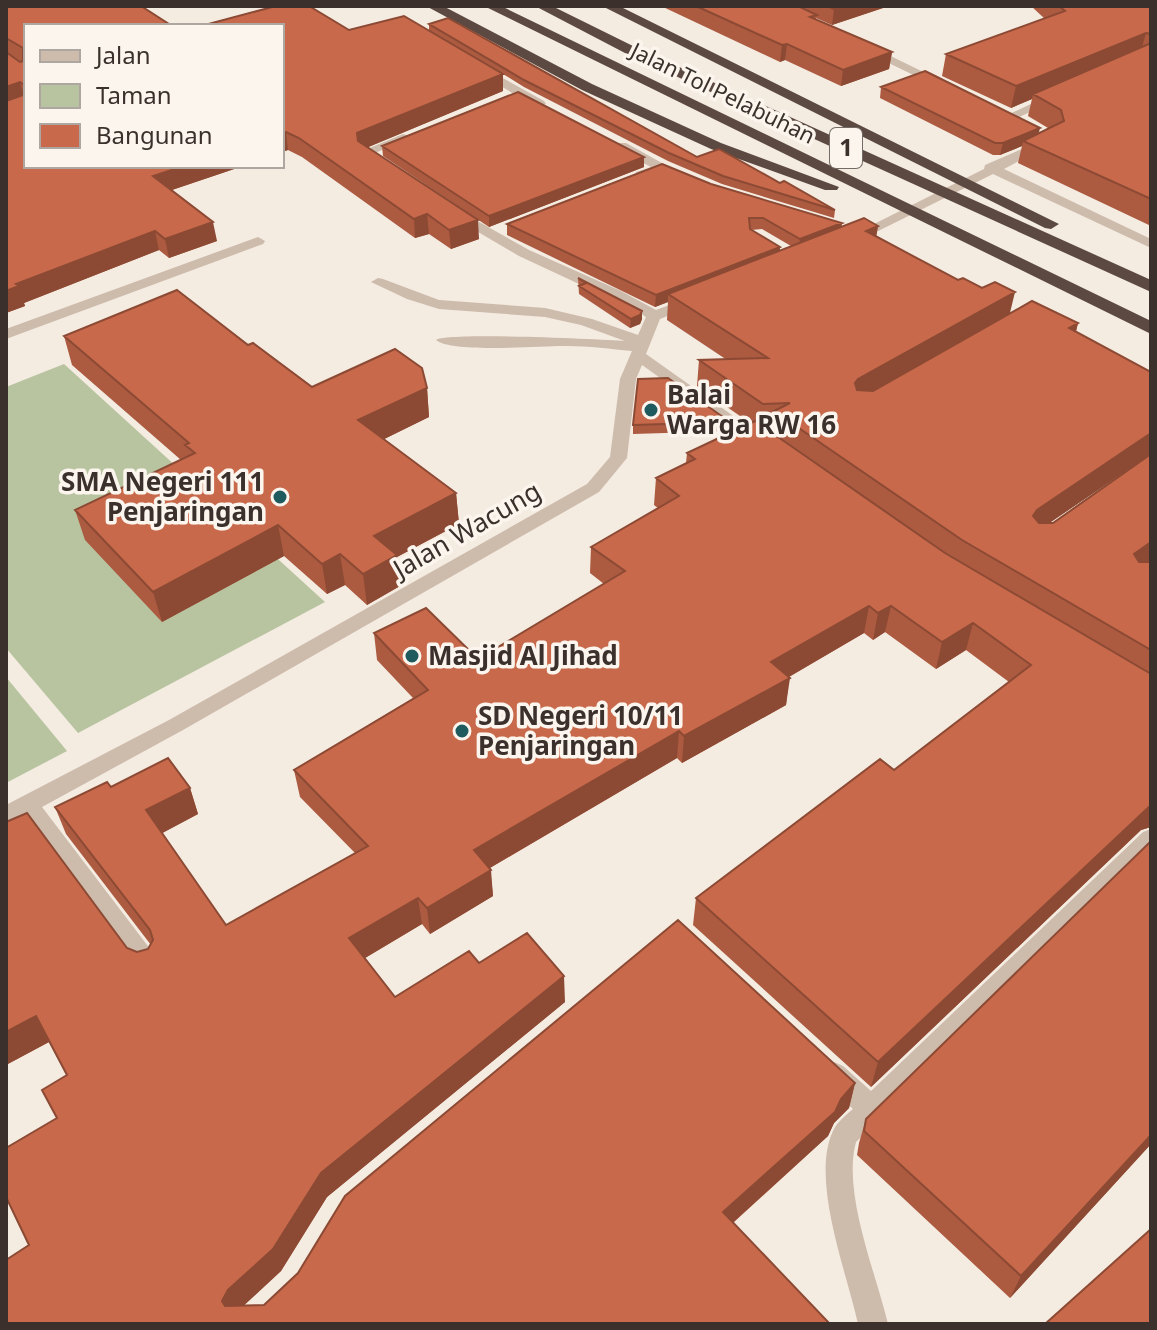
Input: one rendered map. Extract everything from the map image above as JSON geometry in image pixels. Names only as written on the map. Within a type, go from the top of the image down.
[{"type":"highway","points":[[433,6],[587,87],[716,146],[948,229]]},
{"type":"highway","name":"Jalan Tol Pelabuhan","points":[[491,6],[1151,328]]},
{"type":"highway","name":"Jalan Tol Pelabuhan","points":[[542,6],[630,50],[1151,287]]},
{"type":"highway","points":[[609,6],[965,180],[1151,276]]},
{"type":"street","points":[[859,45],[956,90]]},
{"type":"street","points":[[464,60],[558,113]]},
{"type":"street","points":[[505,98],[519,93]]},
{"type":"street","points":[[1011,116],[1065,93]]},
{"type":"street","points":[[836,245],[869,238],[990,168],[1041,134],[997,110]]},
{"type":"street","points":[[396,174],[366,152],[423,131]]},
{"type":"street","points":[[610,140],[669,170],[633,178]]},
{"type":"street","points":[[990,168],[1151,244]]},
{"type":"street","points":[[449,209],[495,232],[548,266],[620,296],[654,316],[711,294]]},
{"type":"street","points":[[838,224],[869,238]]},
{"type":"street","points":[[6,334],[258,241]]},
{"type":"street","points":[[378,282],[420,299],[449,306],[487,306],[549,315],[620,332],[782,455]]},
{"type":"street","name":"Jalan Wacung","points":[[6,814],[176,725],[593,488],[618,458],[628,379],[654,316]]},
{"type":"street","points":[[444,340],[483,343],[569,341],[640,348]]},
{"type":"street","points":[[28,805],[148,965]]},
{"type":"street","points":[[873,1324],[841,1191],[839,1143],[871,1108],[1151,838]]},
{"type":"street","points":[[814,1056],[871,1108]]},
{"type":"green space","points":[[64,364],[325,602],[78,733],[6,648],[6,387]]},
{"type":"green space","points":[[6,677],[67,751],[6,783]]},
{"type":"building","points":[[6,6],[141,6],[169,24],[24,24],[24,85],[20,82],[6,87],[6,52],[20,62],[23,61],[23,48],[6,38]]},
{"type":"building","points":[[276,6],[309,6],[349,30],[404,16],[503,74],[357,133],[358,141],[478,220],[449,230],[427,214],[414,219],[299,138],[284,132],[284,24],[208,24]]},
{"type":"building","points":[[696,6],[798,6],[817,15],[810,17],[892,52],[843,70]]},
{"type":"building","points":[[1059,6],[1151,6],[1151,34],[1146,33],[1016,86],[946,54],[1065,11]]},
{"type":"building","points":[[448,18],[697,157],[719,149],[835,210],[723,176],[669,153],[524,80],[429,24]]},
{"type":"building","points":[[1151,43],[1151,199],[1023,141],[1064,121],[1061,110],[1033,94]]},
{"type":"building","points":[[925,71],[1040,128],[1003,143],[995,143],[881,87]]},
{"type":"building","points":[[24,85],[24,168],[178,168],[153,176],[213,222],[165,239],[155,231],[16,284],[19,286],[6,291],[6,101],[23,95]]},
{"type":"building","points":[[518,92],[644,157],[489,216],[382,146]]},
{"type":"building","points":[[662,164],[711,184],[842,223],[800,239],[763,218],[749,218],[750,229],[780,247],[656,295],[507,224]]},
{"type":"building","points":[[864,218],[878,226],[866,231],[958,280],[963,278],[982,288],[995,282],[1015,292],[858,379],[855,383],[857,390],[873,391],[1032,301],[1078,323],[1069,328],[1151,372],[1151,433],[1037,510],[1033,516],[1039,523],[1053,523],[1151,454],[1151,542],[1134,554],[1139,562],[1151,562],[1151,650],[962,540],[774,411],[790,403],[763,404],[699,360],[768,358],[668,294]]},
{"type":"building","points":[[578,278],[642,311],[640,315],[631,319],[579,286],[586,283]]},
{"type":"building","points":[[177,290],[248,345],[253,343],[312,387],[395,349],[422,368],[427,388],[358,420],[456,493],[374,536],[397,555],[363,574],[340,554],[322,564],[278,525],[153,592],[75,510],[195,453],[185,445],[189,443],[64,336]]},
{"type":"building","points":[[668,378],[730,422],[633,425],[638,379]]},
{"type":"building","points":[[755,421],[945,553],[1151,674],[1151,805],[878,1062],[696,898],[880,759],[894,770],[1031,665],[973,623],[942,642],[891,606],[878,613],[869,606],[771,662],[790,678],[684,736],[679,731],[474,850],[491,870],[427,908],[418,898],[349,938],[395,997],[469,951],[479,963],[527,933],[564,976],[321,1173],[273,1249],[228,1290],[222,1301],[225,1306],[264,1305],[298,1273],[345,1196],[678,920],[855,1083],[841,1099],[835,1112],[723,1212],[830,1324],[6,1324],[6,1260],[29,1245],[6,1197],[6,1148],[57,1118],[42,1090],[67,1075],[36,1016],[6,1032],[6,822],[27,813],[127,948],[137,952],[148,949],[153,940],[150,930],[55,807],[107,782],[111,787],[168,758],[190,788],[146,810],[226,925],[368,846],[294,770],[428,690],[374,633],[426,608],[478,659],[625,571],[591,547],[679,496],[656,478],[695,459],[687,453]]},
{"type":"building","points":[[1151,841],[1151,1135],[1021,1276],[864,1131],[866,1119]]},
{"type":"building","points":[[1151,1229],[1151,1324],[1045,1324]]},
{"type":"place","name":"Balai Warga RW 16","points":[[651,410]]},
{"type":"place","name":"SMA Negeri 111 Penjaringan","points":[[280,497]]},
{"type":"place","name":"Masjid Al Jihad","points":[[412,656]]},
{"type":"place","name":"SD Negeri 10/11 Penjaringan","points":[[462,731]]}]
